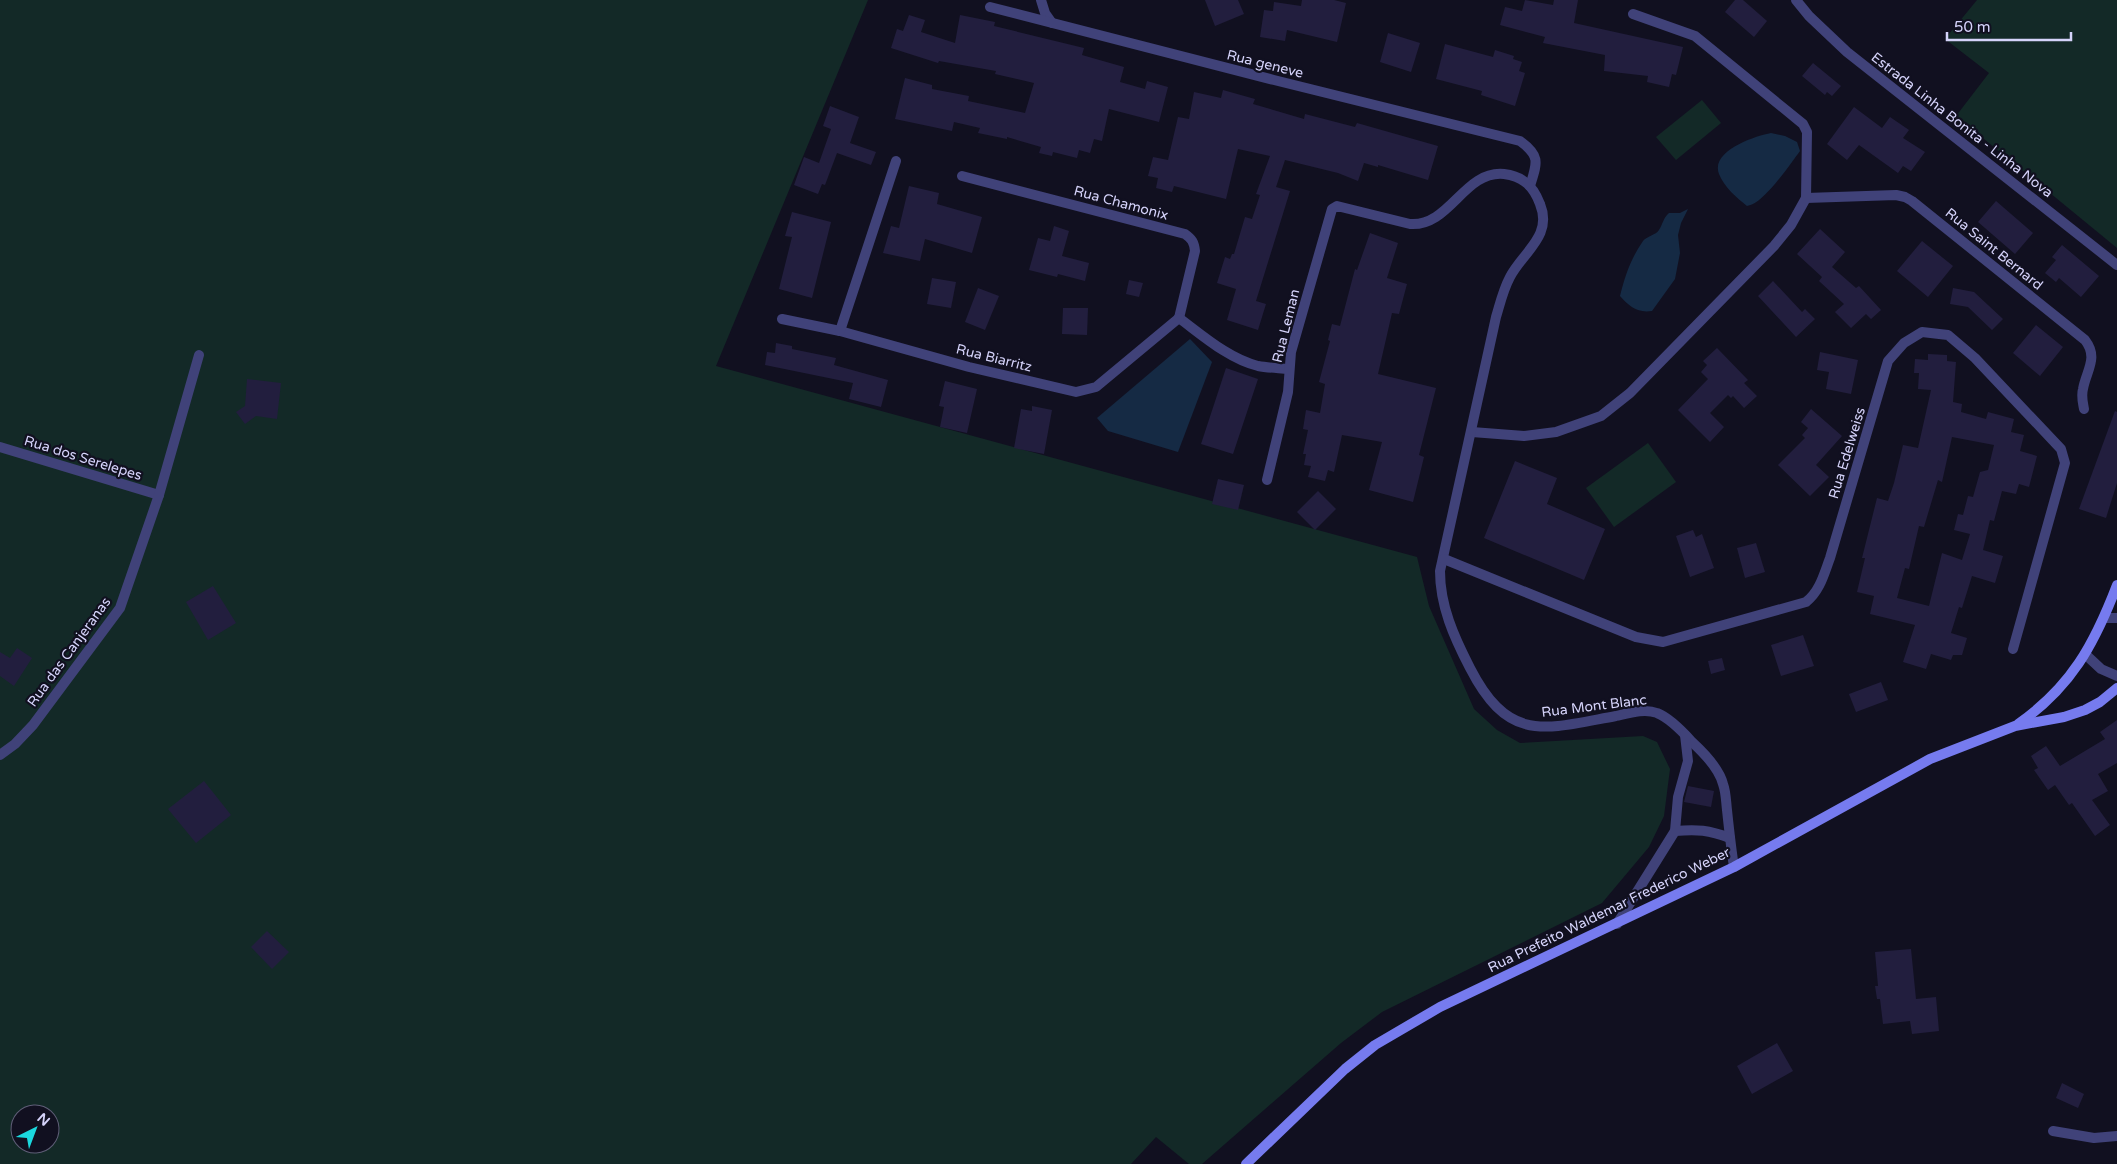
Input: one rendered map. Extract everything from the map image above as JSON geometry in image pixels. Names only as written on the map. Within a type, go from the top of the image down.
[{"type":"main road","points":[[2015,726],[2037,711],[2068,679],[2085,654],[2104,618],[2117,586]]},
{"type":"main road","points":[[2015,726],[2064,717],[2085,710],[2100,702],[2117,688]]},
{"type":"main road","name":"Rua Prefeito Waldemar Frederico Weber","points":[[1246,1164],[1345,1069],[1375,1045],[1440,1007],[1734,867],[1930,759],[2015,726]]},
{"type":"street","points":[[1041,0],[1045,13],[1052,23]]},
{"type":"street","name":"Estrada Linha Bonita - Linha Nova","points":[[1796,0],[1825,32],[1847,52],[2117,264]]},
{"type":"street","name":"Rua geneve","points":[[990,7],[1520,141],[1531,149],[1536,158],[1536,166],[1530,186]]},
{"type":"street","points":[[1472,432],[1524,436],[1556,432],[1601,416],[1630,393],[1774,246],[1792,225],[1806,198],[1807,132],[1803,124],[1695,36],[1633,14]]},
{"type":"street","points":[[840,332],[896,161]]},
{"type":"street","name":"Rua Leman","points":[[1267,480],[1288,392],[1292,352],[1332,209],[1337,206],[1410,224],[1421,224],[1440,215],[1486,176],[1496,174],[1514,176],[1521,178],[1530,186]]},
{"type":"street","name":"Rua Chamonix","points":[[962,176],[1185,234],[1191,238],[1195,251],[1179,318]]},
{"type":"street","name":"Rua Mont Blanc","points":[[1530,186],[1541,206],[1544,216],[1543,229],[1539,238],[1510,278],[1503,294],[1491,340],[1440,571],[1440,592],[1445,612],[1477,682],[1504,713],[1522,724],[1540,728],[1564,726],[1644,711],[1658,713],[1685,735],[1707,756],[1723,783],[1734,867]]},
{"type":"street","name":"Rua Saint Bernard","points":[[1806,198],[1900,195],[1912,201],[2085,340],[2092,352],[2093,358],[2083,387],[2084,410]]},
{"type":"street","points":[[1179,318],[1210,340],[1244,360],[1257,366],[1289,370]]},
{"type":"street","name":"Rua Biarritz","points":[[782,319],[840,332],[969,367],[1076,392],[1096,388],[1179,318]]},
{"type":"street","name":"Rua Edelweiss","points":[[1444,559],[1650,641],[1663,642],[1806,602],[1814,596],[1828,564],[1888,361],[1904,343],[1922,332],[1948,335],[1982,365],[2061,449],[2064,456],[2065,463],[2013,649]]},
{"type":"street","name":"Rua das Canjeranas","points":[[0,755],[15,744],[34,725],[120,608],[158,495],[199,355]]},
{"type":"street","name":"Rua dos Serelepes","points":[[0,447],[158,495]]},
{"type":"street","points":[[2104,618],[2117,618]]},
{"type":"street","points":[[2085,654],[2101,670],[2117,676]]},
{"type":"street","points":[[1617,924],[1675,831],[1678,797],[1688,761],[1685,735]]},
{"type":"street","points":[[1675,831],[1711,831],[1730,838]]},
{"type":"street","points":[[2053,1131],[2094,1138],[2117,1136]]},
{"type":"green space","points":[[0,0],[868,0],[716,366],[1417,557],[1429,606],[1474,709],[1497,730],[1520,743],[1643,736],[1657,742],[1670,769],[1664,816],[1649,847],[1602,903],[1382,1012],[1341,1043],[1202,1164],[1189,1164],[1156,1137],[1131,1164],[0,1164]]},
{"type":"green space","points":[[1977,0],[2117,0],[2117,248],[1956,116],[1989,73],[1945,39]]},
{"type":"green space","points":[[1702,100],[1721,123],[1676,160],[1656,137]]},
{"type":"green space","points":[[1648,443],[1676,482],[1614,527],[1586,488]]},
{"type":"water","points":[[1771,133],[1785,136],[1797,142],[1800,151],[1761,199],[1747,206],[1727,188],[1719,174],[1718,166],[1721,158],[1736,146],[1755,137]]},
{"type":"water","points":[[1688,209],[1681,223],[1678,235],[1680,253],[1675,279],[1652,311],[1642,311],[1634,308],[1620,296],[1626,274],[1635,254],[1645,239],[1658,232],[1669,213],[1680,213]]},
{"type":"water","points":[[1190,339],[1212,362],[1178,452],[1108,431],[1097,418]]},
{"type":"building","points":[[1205,0],[1238,0],[1244,14],[1215,26]]},
{"type":"building","points":[[1302,0],[1334,0],[1346,3],[1337,42],[1287,30],[1285,41],[1260,37],[1264,10],[1273,11],[1274,2],[1301,6]]},
{"type":"building","points":[[1525,0],[1553,5],[1554,0],[1578,0],[1574,23],[1683,47],[1676,75],[1672,74],[1669,87],[1647,82],[1648,76],[1604,71],[1605,55],[1543,43],[1545,37],[1500,25],[1505,7],[1522,11]]},
{"type":"building","points":[[1735,0],[1743,0],[1767,21],[1754,37],[1725,12]]},
{"type":"building","points":[[909,15],[925,20],[921,32],[955,43],[960,15],[995,22],[994,26],[1084,48],[1082,55],[1124,67],[1120,82],[1145,89],[1147,81],[1168,87],[1159,122],[1109,109],[1102,141],[1094,139],[1090,153],[1079,150],[1077,158],[1053,152],[1052,156],[1039,153],[1041,147],[1007,137],[1007,139],[978,133],[980,128],[954,122],[952,131],[895,119],[905,78],[932,85],[932,89],[969,96],[968,101],[1025,113],[1034,83],[995,74],[996,71],[939,61],[938,63],[891,48],[897,29],[903,31]]},
{"type":"building","points":[[1388,33],[1420,43],[1411,72],[1380,62]]},
{"type":"building","points":[[1445,44],[1493,57],[1495,50],[1514,56],[1513,59],[1522,62],[1519,71],[1525,73],[1515,106],[1481,95],[1482,91],[1436,79]]},
{"type":"building","points":[[1813,63],[1841,86],[1832,96],[1827,92],[1825,95],[1802,76]]},
{"type":"building","points":[[1223,90],[1255,99],[1253,104],[1304,119],[1305,114],[1355,127],[1357,123],[1438,146],[1428,180],[1378,165],[1378,167],[1364,163],[1358,181],[1338,173],[1285,160],[1276,187],[1290,191],[1256,301],[1266,304],[1258,330],[1227,320],[1236,289],[1217,283],[1225,257],[1230,259],[1232,254],[1234,254],[1245,217],[1252,219],[1260,195],[1256,194],[1270,156],[1238,149],[1226,199],[1174,186],[1172,192],[1156,188],[1158,178],[1148,176],[1153,157],[1168,160],[1178,117],[1189,119],[1194,92],[1221,98]]},
{"type":"building","points":[[830,106],[859,117],[850,143],[876,152],[871,165],[837,153],[825,185],[822,184],[818,194],[794,185],[804,157],[819,163],[831,129],[823,126]]},
{"type":"building","points":[[1854,107],[1882,128],[1890,117],[1909,130],[1903,138],[1925,152],[1911,171],[1903,166],[1898,173],[1859,145],[1847,160],[1827,144]]},
{"type":"building","points":[[909,186],[939,193],[937,204],[982,217],[972,253],[925,239],[920,261],[883,253],[891,226],[899,228]]},
{"type":"building","points":[[1996,201],[2033,233],[2015,254],[1978,222]]},
{"type":"building","points":[[792,212],[831,222],[812,298],[779,289],[792,237],[785,236]]},
{"type":"building","points":[[1054,226],[1069,231],[1062,256],[1089,263],[1085,281],[1058,274],[1057,277],[1029,270],[1038,238],[1050,241]]},
{"type":"building","points":[[1820,229],[1845,252],[1832,267],[1856,288],[1859,286],[1881,310],[1871,319],[1866,314],[1851,328],[1835,312],[1844,304],[1819,281],[1822,277],[1797,254]]},
{"type":"building","points":[[1370,233],[1398,243],[1387,278],[1407,284],[1399,314],[1392,313],[1378,374],[1436,388],[1419,455],[1424,457],[1413,502],[1369,490],[1382,442],[1342,435],[1334,472],[1328,470],[1325,481],[1308,477],[1311,466],[1304,465],[1306,454],[1303,454],[1308,430],[1303,429],[1306,410],[1320,413],[1325,384],[1319,382],[1330,341],[1328,340],[1332,324],[1340,326],[1355,269],[1357,270]]},
{"type":"building","points":[[1922,241],[1953,266],[1928,297],[1897,271]]},
{"type":"building","points":[[2062,245],[2099,276],[2081,297],[2059,278],[2056,282],[2045,273],[2056,260],[2052,257]]},
{"type":"building","points":[[932,278],[956,282],[951,308],[927,304]]},
{"type":"building","points":[[1129,280],[1143,283],[1139,297],[1126,294]]},
{"type":"building","points":[[1773,281],[1802,312],[1805,309],[1815,319],[1796,337],[1758,296]]},
{"type":"building","points":[[978,288],[999,296],[985,330],[965,322]]},
{"type":"building","points":[[1953,288],[1974,292],[2003,319],[1992,330],[1968,307],[1950,304]]},
{"type":"building","points":[[1063,308],[1088,308],[1087,335],[1062,334]]},
{"type":"building","points":[[2036,325],[2063,347],[2040,376],[2013,353]]},
{"type":"building","points":[[776,343],[792,346],[792,349],[836,358],[834,365],[888,380],[881,407],[849,399],[853,383],[765,365],[767,352],[775,353]]},
{"type":"building","points":[[1717,348],[1748,380],[1744,383],[1757,396],[1744,408],[1733,396],[1731,398],[1728,395],[1710,413],[1724,427],[1710,442],[1678,410],[1708,379],[1701,372],[1707,365],[1703,361]]},
{"type":"building","points":[[1820,352],[1858,360],[1851,394],[1826,389],[1829,372],[1817,370]]},
{"type":"building","points":[[1928,354],[1947,355],[1947,361],[1956,362],[1953,402],[1962,404],[1961,412],[1986,419],[1988,412],[2014,419],[2011,432],[2024,435],[2020,451],[2037,456],[2029,487],[2019,484],[2016,494],[2002,491],[1994,521],[1990,520],[1983,550],[2003,556],[1995,583],[1972,576],[1962,608],[1959,607],[1951,633],[1967,638],[1962,655],[1953,655],[1951,660],[1931,654],[1926,669],[1903,662],[1915,625],[1870,614],[1874,596],[1857,592],[1865,558],[1862,558],[1877,498],[1888,501],[1903,445],[1918,448],[1931,390],[1918,389],[1919,373],[1914,373],[1915,359],[1928,360]],"holes":[[[1952,437],[1994,445],[1988,470],[1980,472],[1973,497],[1968,496],[1963,515],[1958,514],[1954,530],[1970,534],[1962,560],[1942,553],[1929,606],[1897,598],[1905,568],[1909,569],[1919,526],[1924,527],[1938,480],[1942,482]]]},
{"type":"building","points":[[1226,368],[1258,379],[1233,454],[1201,444]]},
{"type":"building","points":[[247,379],[281,383],[277,419],[256,416],[245,424],[236,412],[245,406]]},
{"type":"building","points":[[945,381],[977,389],[967,433],[940,427],[944,407],[939,406]]},
{"type":"building","points":[[1032,406],[1052,410],[1044,454],[1014,448],[1021,409],[1032,411]]},
{"type":"building","points":[[1811,409],[1842,436],[1816,465],[1829,477],[1810,496],[1778,465],[1805,438],[1802,435],[1808,428],[1801,422]]},
{"type":"building","points":[[2115,411],[2117,412],[2117,483],[2106,518],[2079,509]]},
{"type":"building","points":[[1515,461],[1557,478],[1547,504],[1605,529],[1584,580],[1484,538]]},
{"type":"building","points":[[1218,479],[1244,485],[1238,510],[1212,504]]},
{"type":"building","points":[[1318,491],[1336,509],[1315,530],[1297,512]]},
{"type":"building","points":[[1693,530],[1696,537],[1702,534],[1714,568],[1690,577],[1676,536]]},
{"type":"building","points":[[1756,543],[1765,572],[1745,578],[1737,548]]},
{"type":"building","points":[[213,586],[236,623],[208,640],[186,602]]},
{"type":"building","points":[[1803,635],[1814,666],[1781,676],[1771,645]]},
{"type":"building","points":[[17,648],[32,658],[14,686],[0,676],[0,652],[10,658]]},
{"type":"building","points":[[1722,658],[1725,670],[1711,674],[1708,661]]},
{"type":"building","points":[[1881,682],[1888,700],[1856,712],[1849,694]]},
{"type":"building","points":[[2117,720],[2117,763],[2098,774],[2108,791],[2092,800],[2110,825],[2095,836],[2072,803],[2069,805],[2055,785],[2048,790],[2034,770],[2038,768],[2031,756],[2046,746],[2060,766],[2105,739],[2100,732]]},
{"type":"building","points":[[204,781],[231,815],[196,843],[168,809]]},
{"type":"building","points":[[1688,786],[1714,791],[1711,807],[1684,802]]},
{"type":"building","points":[[267,931],[289,952],[272,969],[251,947]]},
{"type":"building","points":[[1911,949],[1916,999],[1936,997],[1939,1031],[1912,1034],[1910,1021],[1883,1024],[1880,999],[1877,999],[1875,986],[1878,986],[1875,952]]},
{"type":"building","points":[[1777,1043],[1793,1071],[1752,1094],[1737,1066]]},
{"type":"building","points":[[2062,1083],[2084,1094],[2078,1108],[2056,1098]]}]
